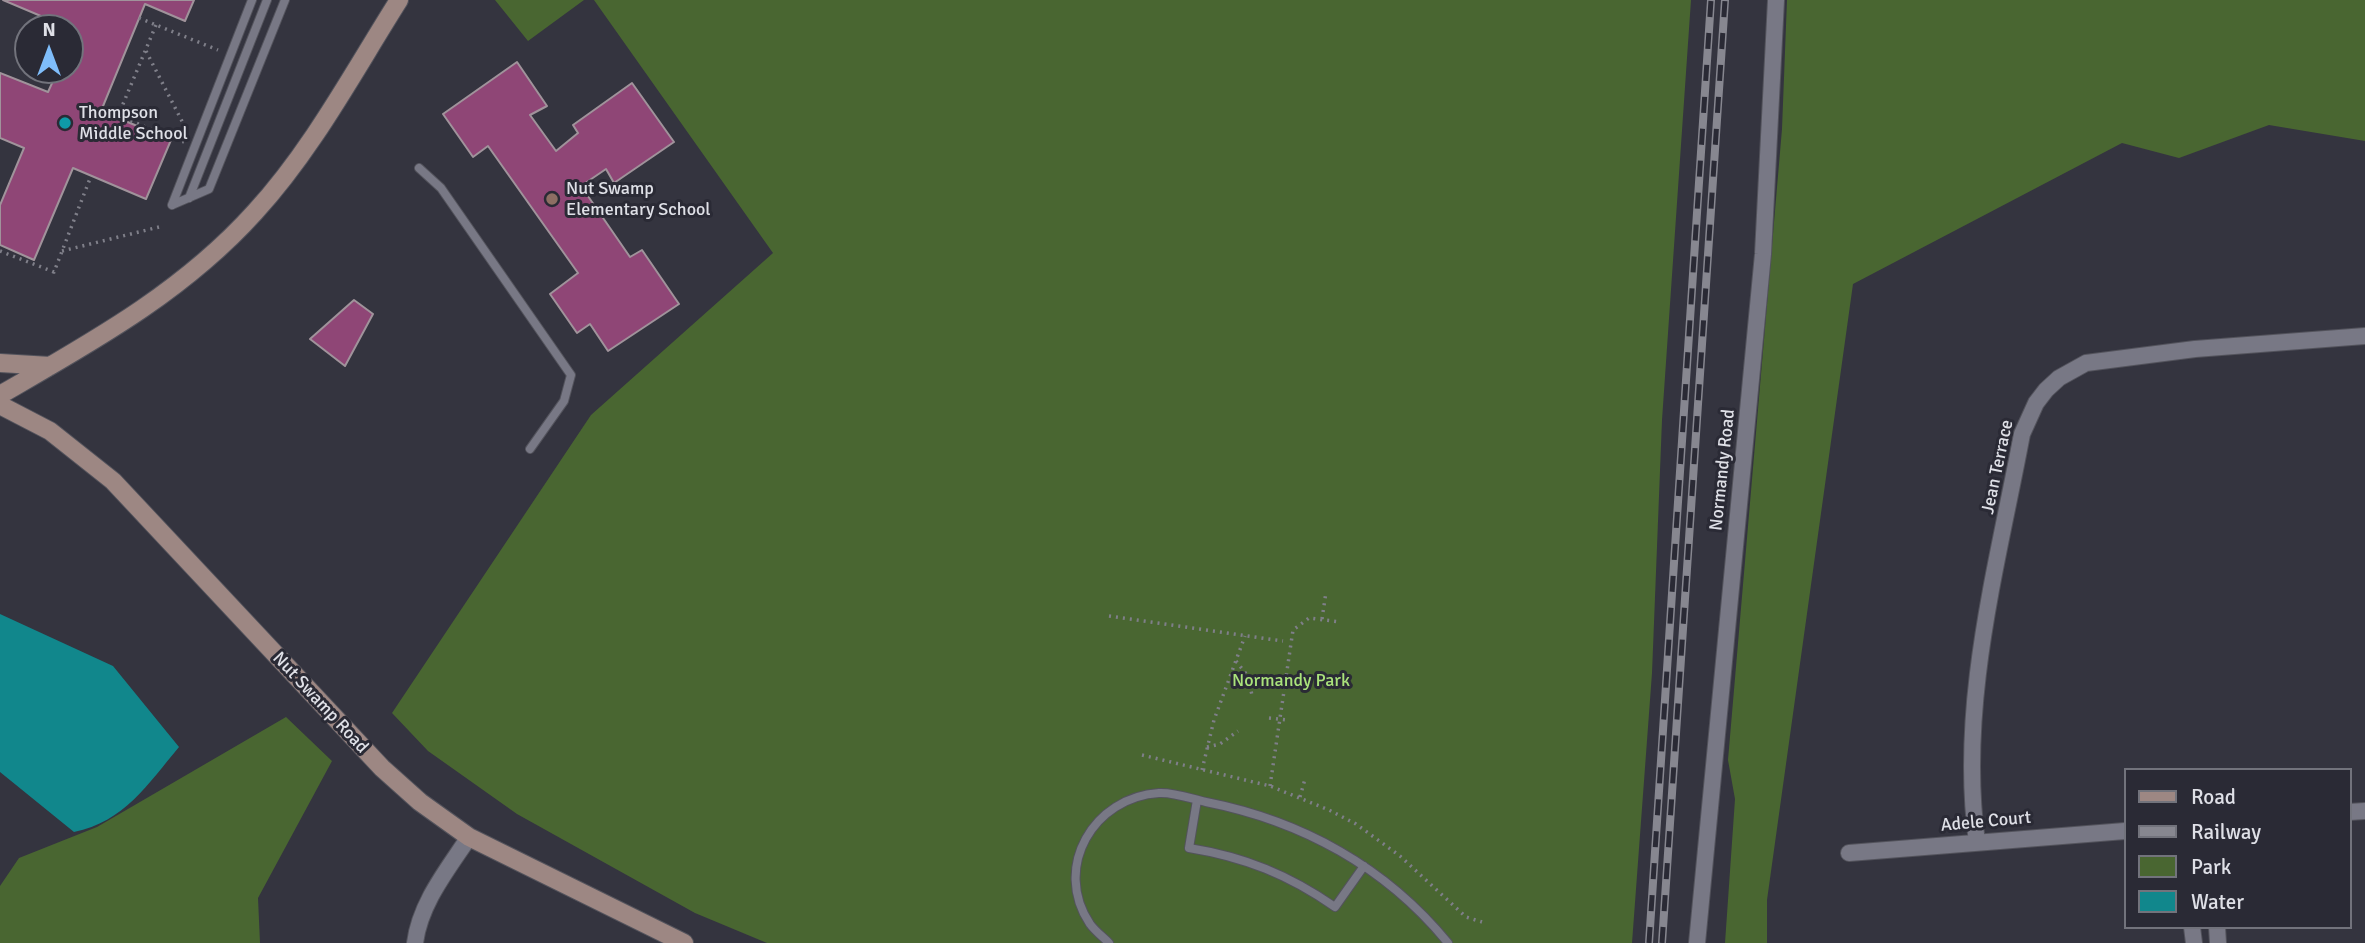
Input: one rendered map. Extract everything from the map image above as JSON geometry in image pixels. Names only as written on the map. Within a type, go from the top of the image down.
[{"type":"main road","points":[[0,395],[127,321],[168,292],[212,255],[255,212],[310,140],[399,0]]},
{"type":"main road","points":[[0,363],[50,366]]},
{"type":"main road","name":"Nut Swamp Road","points":[[0,405],[50,431],[113,481],[382,768],[420,802],[469,837],[684,943]]},
{"type":"street","name":"Normandy Road","points":[[1698,943],[1763,254],[1776,0]]},
{"type":"street","name":"Jean Terrace","points":[[1977,842],[1970,780],[1978,678],[2022,434],[2036,403],[2060,378],[2086,363],[2181,351],[2365,336]]},
{"type":"street","name":"Adele Court","points":[[1849,853],[2124,831]]},
{"type":"street","points":[[415,943],[423,913],[435,889],[469,837]]},
{"type":"lane","points":[[252,0],[173,205],[209,189],[285,0]]},
{"type":"lane","points":[[189,198],[267,0]]},
{"type":"lane","points":[[419,168],[441,188],[571,375],[564,401],[530,449]]},
{"type":"lane","points":[[1109,943],[1090,924],[1079,896],[1076,871],[1083,842],[1101,815],[1133,797],[1161,792],[1244,809],[1300,830],[1385,879],[1428,918],[1448,943]]},
{"type":"lane","points":[[1197,800],[1189,848],[1228,854],[1266,866],[1335,907],[1364,866]]},
{"type":"path","points":[[139,18],[219,50]]},
{"type":"path","points":[[156,25],[118,116],[184,142]]},
{"type":"path","points":[[146,51],[188,132]]},
{"type":"path","points":[[0,251],[54,272],[91,176]]},
{"type":"path","points":[[62,251],[159,227]]},
{"type":"path","points":[[1322,619],[1326,592]]},
{"type":"path","points":[[1109,616],[1283,641]]},
{"type":"path","points":[[1270,786],[1293,630],[1310,618],[1340,622]]},
{"type":"path","points":[[1202,770],[1207,747],[1245,636]]},
{"type":"path","points":[[1236,662],[1247,675],[1252,695]]},
{"type":"path","points":[[1269,718],[1287,720]]},
{"type":"path","points":[[1207,747],[1220,744],[1238,731]]},
{"type":"path","points":[[1142,755],[1270,786],[1356,824],[1436,887],[1466,917],[1482,922]]},
{"type":"path","points":[[1300,797],[1305,779]]},
{"type":"green space","points":[[495,0],[584,0],[528,41]]},
{"type":"green space","name":"Normandy Park","points":[[594,0],[1691,0],[1662,420],[1652,673],[1632,943],[767,943],[695,913],[517,814],[428,751],[392,713],[591,415],[773,253]]},
{"type":"green space","points":[[1787,0],[2365,0],[2365,141],[2269,125],[2179,158],[2122,143],[1853,284],[1767,900],[1767,943],[1725,943],[1735,799],[1728,760],[1782,129]]},
{"type":"green space","points":[[286,717],[332,761],[258,898],[260,943],[0,943],[0,886],[19,858],[97,827]]},
{"type":"water","points":[[0,614],[113,666],[179,747],[134,800],[107,820],[74,832],[0,772]]},
{"type":"building","name":"Thompson Middle School","points":[[3,0],[194,0],[185,21],[145,4],[101,111],[171,140],[146,199],[73,168],[34,260],[0,245],[0,205],[24,148],[0,138],[0,73],[14,79],[14,84],[28,84],[48,92],[52,84],[84,84],[84,14],[36,14]]},
{"type":"building","name":"Nut Swamp Elementary School","points":[[517,62],[547,106],[530,115],[556,151],[578,133],[573,125],[632,83],[674,142],[614,183],[606,169],[581,186],[630,257],[642,250],[679,304],[608,351],[590,324],[577,333],[550,294],[578,273],[488,146],[473,157],[443,114]]},
{"type":"building","points":[[354,300],[373,314],[345,366],[310,339]]},
{"type":"railway","points":[[1649,943],[1711,0]]},
{"type":"railway","points":[[1662,943],[1725,0]]},
{"type":"place","name":"Thompson Middle School","points":[[65,123]]},
{"type":"place","name":"Nut Swamp Elementary School","points":[[552,199]]}]
